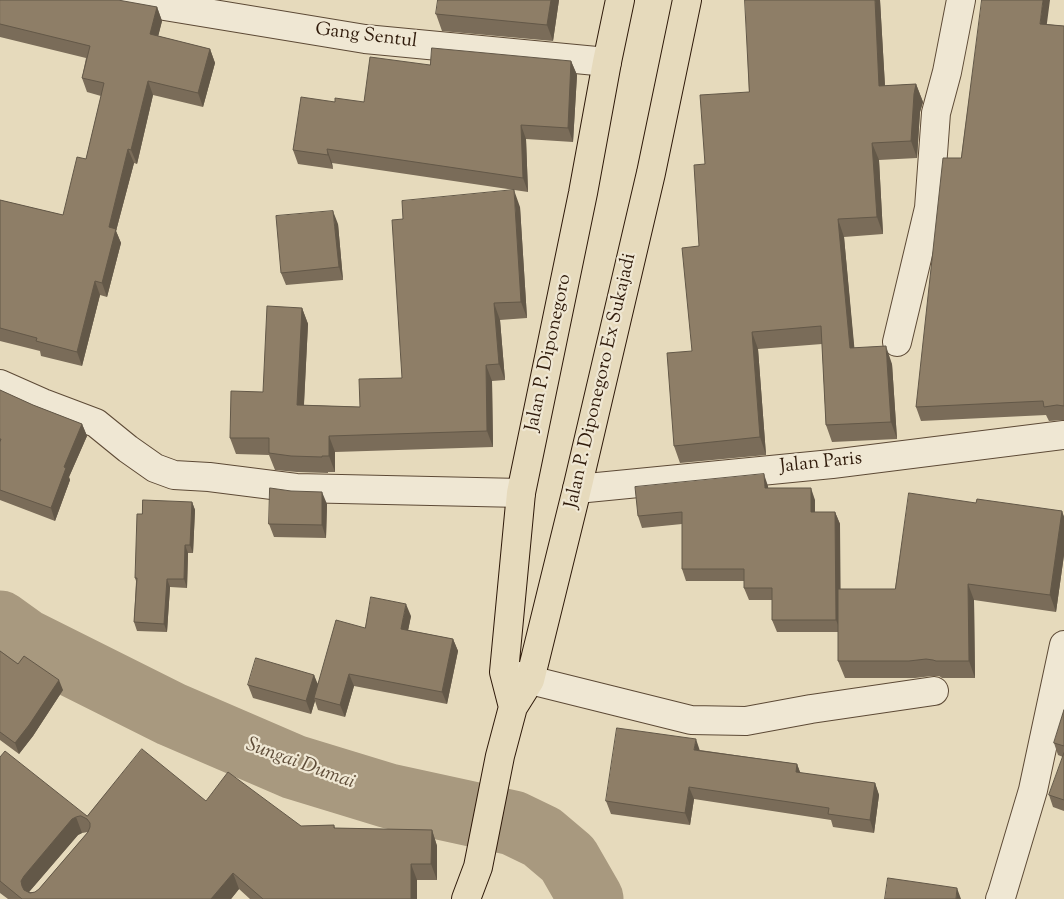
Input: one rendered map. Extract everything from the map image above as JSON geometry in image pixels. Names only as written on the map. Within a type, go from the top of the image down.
[{"type":"main road","name":"Jalan P. Diponegoro","points":[[513,707],[504,672],[521,492],[583,194],[620,0]]},
{"type":"main road","name":"Jalan P. Diponegoro Ex Sukajadi","points":[[466,899],[478,867],[500,756],[513,707],[530,680],[577,489],[649,182],[687,0]]},
{"type":"street","name":"Gang Sentul","points":[[128,0],[188,5],[365,38],[607,62]]},
{"type":"street","points":[[897,342],[929,208],[936,113],[947,72],[961,0]]},
{"type":"street","points":[[0,384],[96,423],[155,468],[174,475],[296,488],[521,492]]},
{"type":"street","name":"Jalan Paris","points":[[577,489],[832,464],[1064,435]]},
{"type":"street","points":[[1000,899],[1033,790],[1064,645]]},
{"type":"street","points":[[504,672],[691,720],[746,721],[811,709],[934,691]]},
{"type":"building","points":[[0,0],[118,0],[157,7],[150,34],[210,49],[198,93],[148,81],[131,150],[128,149],[109,227],[116,229],[102,283],[95,281],[77,352],[36,341],[37,338],[0,328],[0,200],[63,215],[77,157],[86,159],[104,83],[82,78],[90,46],[0,24]]},
{"type":"building","points":[[438,0],[551,0],[547,25],[436,14]]},
{"type":"building","points":[[745,0],[875,0],[879,86],[916,84],[911,141],[872,143],[877,217],[838,219],[850,348],[886,346],[891,422],[826,425],[821,326],[752,332],[760,437],[674,446],[667,353],[692,351],[682,248],[699,246],[694,165],[705,164],[700,95],[749,92]]},
{"type":"building","points":[[982,0],[1043,0],[1040,24],[1064,26],[1064,406],[1044,407],[1043,401],[916,407],[943,158],[961,158]]},
{"type":"building","points":[[432,48],[571,61],[568,128],[521,125],[523,178],[327,149],[328,155],[293,150],[301,97],[335,102],[335,98],[364,102],[370,57],[430,65]]},
{"type":"building","points":[[514,190],[521,302],[494,303],[499,364],[486,365],[487,431],[329,436],[329,456],[322,457],[269,453],[269,438],[230,438],[231,391],[263,392],[267,306],[302,308],[297,405],[360,407],[359,379],[402,378],[392,220],[403,219],[402,201]]},
{"type":"building","points":[[333,211],[339,267],[281,273],[276,216]]},
{"type":"building","points":[[0,390],[82,424],[64,467],[66,468],[51,508],[0,490]]},
{"type":"building","points":[[764,474],[765,488],[811,488],[811,512],[835,512],[836,620],[772,620],[772,588],[744,588],[744,569],[682,569],[682,512],[638,516],[635,487]]},
{"type":"building","points":[[270,488],[322,492],[322,525],[269,524]]},
{"type":"building","points":[[909,493],[976,503],[977,499],[1062,511],[1050,595],[968,584],[969,661],[936,661],[926,659],[909,661],[838,661],[838,589],[895,589]]},
{"type":"building","points":[[143,500],[192,502],[190,545],[185,545],[184,579],[167,579],[164,624],[134,622],[137,578],[135,578],[137,514],[142,514]]},
{"type":"building","points":[[371,597],[406,604],[401,629],[453,639],[442,692],[349,674],[340,705],[314,698],[336,620],[365,628]]},
{"type":"building","points":[[0,651],[18,664],[24,656],[59,680],[15,743],[0,732]]},
{"type":"building","points":[[256,658],[314,675],[306,701],[248,685]]},
{"type":"building","points":[[1064,710],[1064,746],[1054,743]]},
{"type":"building","points":[[617,728],[696,739],[694,750],[797,764],[796,772],[875,783],[870,820],[828,814],[829,808],[689,787],[685,813],[606,801]]},
{"type":"building","points":[[142,749],[206,801],[228,772],[301,826],[334,825],[334,828],[432,830],[431,864],[411,864],[411,899],[263,899],[233,873],[211,899],[22,899],[0,881],[0,757],[5,751],[87,816]],"holes":[[[81,816],[90,823],[88,832],[39,889],[30,893],[24,890],[21,881],[24,876],[72,819]]]},
{"type":"building","points":[[1064,753],[1064,800],[1049,795]]},
{"type":"building","points":[[888,878],[957,888],[956,899],[885,899]]},
{"type":"waterway","name":"Sungai Dumai","points":[[0,623],[25,641],[171,714],[294,767],[389,796],[513,823],[542,837],[568,859],[591,899]]}]
